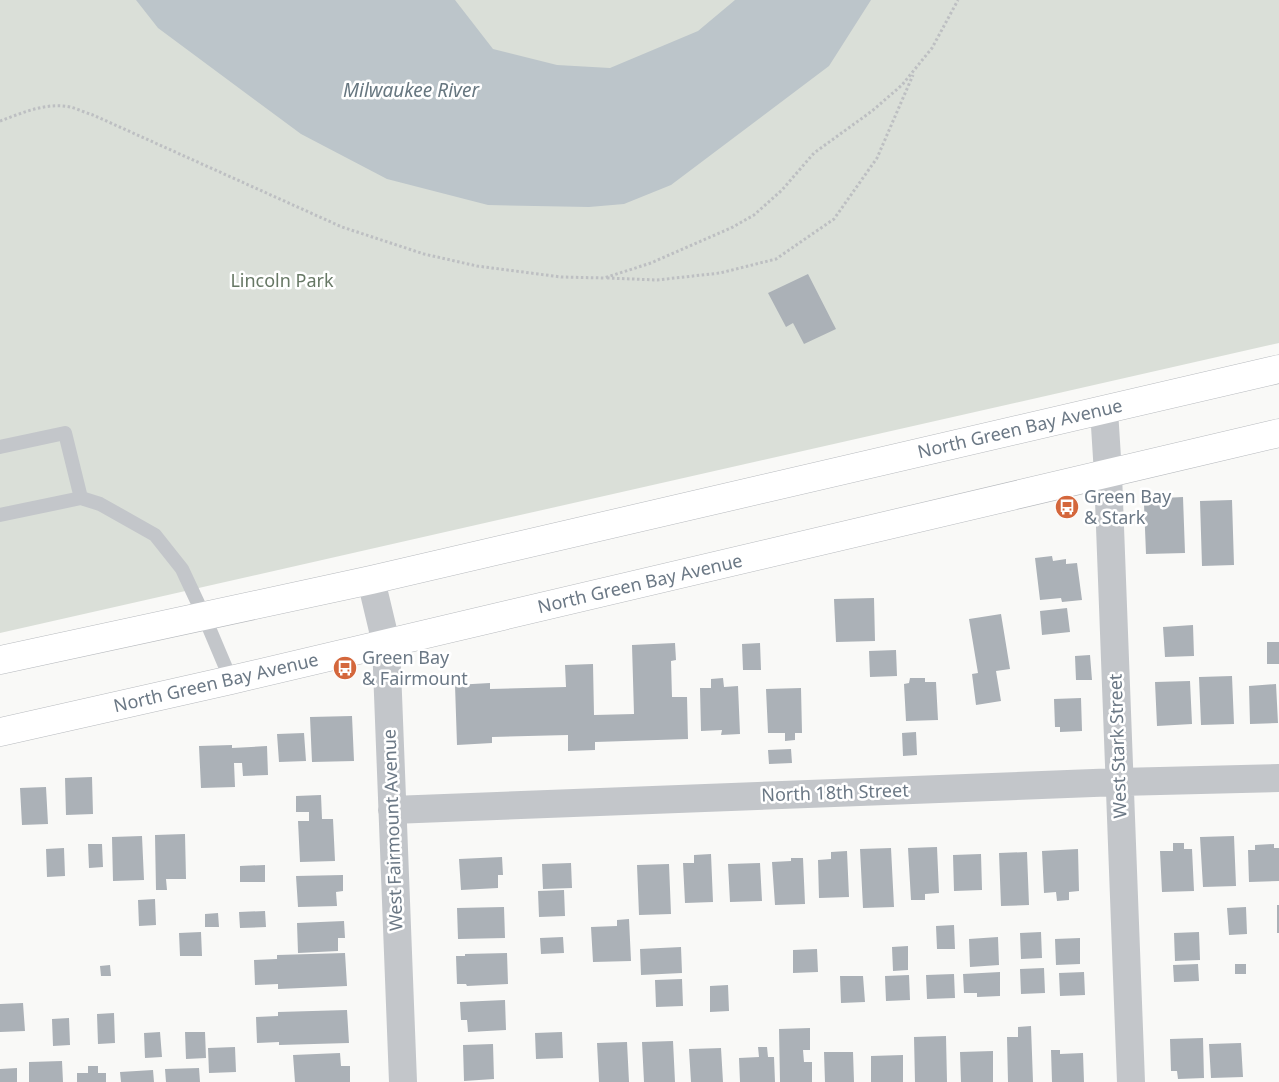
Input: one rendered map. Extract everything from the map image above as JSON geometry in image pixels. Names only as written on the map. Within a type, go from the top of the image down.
[{"type":"main road","name":"North Green Bay Avenue","points":[[0,660],[371,580],[1279,369]]},
{"type":"main road","name":"North Green Bay Avenue","points":[[0,732],[231,680],[1279,433]]},
{"type":"street","name":"West Stark Street","points":[[1104,410],[1108,474],[1130,1082]]},
{"type":"street","name":"West Fairmount Avenue","points":[[371,580],[386,643],[403,1082]]},
{"type":"street","name":"North 18th Street","points":[[392,810],[1119,782],[1279,778]]},
{"type":"lane","points":[[0,446],[65,433],[81,498]]},
{"type":"lane","points":[[0,515],[81,498],[100,504],[155,535],[182,570],[231,680]]},
{"type":"path","points":[[604,278],[651,263],[731,228],[754,215],[782,190],[814,154],[872,112],[902,86],[932,48],[958,0]]},
{"type":"path","points":[[0,121],[35,109],[53,106],[70,107],[94,115],[342,227],[424,254],[476,266],[561,277],[657,280],[720,273],[776,259],[834,219],[877,158],[915,71]]},
{"type":"green space","name":"Lincoln Park","points":[[0,0],[1279,0],[1279,343],[0,633]]},
{"type":"water","name":"Milwaukee River","points":[[136,0],[455,0],[493,49],[557,65],[610,68],[698,31],[735,0],[871,0],[829,66],[671,185],[624,204],[589,207],[488,205],[387,179],[301,134],[158,28]]},
{"type":"building","points":[[808,274],[836,329],[804,344],[793,323],[786,327],[768,293]]},
{"type":"building","points":[[1183,497],[1185,553],[1146,554],[1144,504],[1163,504],[1163,498]]},
{"type":"building","points":[[1232,500],[1234,565],[1202,566],[1200,501]]},
{"type":"building","points":[[1052,556],[1053,561],[1066,559],[1066,564],[1077,563],[1082,600],[1062,602],[1061,598],[1040,600],[1035,558]]},
{"type":"building","points":[[874,598],[875,641],[836,642],[834,599]]},
{"type":"building","points":[[1067,608],[1070,632],[1042,635],[1040,611]]},
{"type":"building","points":[[1001,614],[1010,669],[996,671],[1001,701],[976,705],[972,674],[978,673],[969,619]]},
{"type":"building","points":[[1193,625],[1194,656],[1165,657],[1163,627]]},
{"type":"building","points":[[1267,642],[1279,642],[1279,664],[1267,664]]},
{"type":"building","points":[[675,643],[676,660],[671,661],[672,697],[687,697],[688,739],[595,742],[595,750],[568,751],[568,735],[492,737],[492,743],[457,745],[455,685],[490,683],[490,689],[566,687],[565,665],[593,664],[594,715],[634,714],[632,645]]},
{"type":"building","points":[[760,643],[761,670],[743,670],[742,644]]},
{"type":"building","points":[[896,650],[897,676],[870,677],[869,651]]},
{"type":"building","points":[[1090,655],[1092,680],[1076,680],[1075,656]]},
{"type":"building","points":[[1232,676],[1234,724],[1201,725],[1199,677]]},
{"type":"building","points":[[723,678],[724,687],[738,686],[740,734],[721,735],[722,730],[701,731],[700,688],[711,688],[711,679]]},
{"type":"building","points":[[910,678],[925,678],[925,682],[936,682],[938,720],[906,721],[904,684],[909,683]]},
{"type":"building","points":[[1190,681],[1192,724],[1157,726],[1155,682]]},
{"type":"building","points":[[1276,684],[1278,723],[1250,724],[1249,686]]},
{"type":"building","points":[[801,688],[802,733],[795,733],[795,740],[785,741],[785,733],[768,733],[766,689]]},
{"type":"building","points":[[1081,698],[1082,731],[1060,732],[1060,727],[1055,727],[1054,699]]},
{"type":"building","points":[[352,716],[354,761],[312,762],[310,717]]},
{"type":"building","points":[[916,732],[917,755],[903,756],[902,733]]},
{"type":"building","points":[[304,733],[306,761],[279,762],[277,734]]},
{"type":"building","points":[[232,745],[232,748],[267,746],[268,775],[243,776],[242,763],[234,763],[235,787],[201,788],[199,746]]},
{"type":"building","points":[[791,749],[792,763],[769,764],[768,750]]},
{"type":"building","points":[[92,777],[93,814],[66,815],[65,778]]},
{"type":"building","points":[[46,787],[48,824],[22,825],[20,788]]},
{"type":"building","points":[[321,795],[322,819],[333,819],[335,861],[300,862],[298,821],[309,821],[309,812],[296,812],[296,796]]},
{"type":"building","points":[[185,834],[186,879],[166,879],[167,890],[156,890],[155,835]]},
{"type":"building","points":[[142,836],[144,880],[113,881],[112,837]]},
{"type":"building","points":[[1234,836],[1236,886],[1203,887],[1200,837]]},
{"type":"building","points":[[1173,843],[1184,843],[1184,849],[1192,849],[1194,891],[1162,892],[1160,851],[1173,851]]},
{"type":"building","points":[[88,844],[102,844],[103,867],[89,868]]},
{"type":"building","points":[[1274,844],[1274,848],[1279,848],[1279,881],[1249,882],[1248,850],[1255,850],[1255,845]]},
{"type":"building","points":[[937,847],[939,893],[925,894],[925,900],[911,900],[908,848]]},
{"type":"building","points":[[64,848],[65,876],[47,877],[46,849]]},
{"type":"building","points":[[891,848],[894,907],[863,908],[860,849]]},
{"type":"building","points":[[1078,849],[1079,891],[1069,892],[1069,900],[1057,901],[1056,892],[1044,893],[1042,851]]},
{"type":"building","points":[[847,851],[849,897],[819,898],[818,860],[831,859],[831,852]]},
{"type":"building","points":[[1027,852],[1029,905],[1001,906],[999,853]]},
{"type":"building","points":[[711,854],[713,902],[685,903],[683,863],[694,863],[694,855]]},
{"type":"building","points":[[981,854],[982,890],[954,891],[953,855]]},
{"type":"building","points":[[502,857],[503,875],[498,875],[498,888],[461,890],[459,859]]},
{"type":"building","points":[[791,858],[803,858],[805,904],[775,905],[772,862],[791,861]]},
{"type":"building","points":[[571,863],[572,888],[543,889],[542,864]]},
{"type":"building","points":[[760,863],[762,901],[730,902],[728,864]]},
{"type":"building","points":[[669,864],[671,914],[639,915],[637,865]]},
{"type":"building","points":[[265,865],[265,882],[240,882],[240,866]]},
{"type":"building","points":[[343,875],[343,891],[336,892],[337,906],[298,907],[296,876]]},
{"type":"building","points":[[564,890],[565,916],[539,917],[538,891]]},
{"type":"building","points":[[155,899],[156,925],[139,926],[138,900]]},
{"type":"building","points":[[1277,905],[1279,905],[1279,933],[1277,933]]},
{"type":"building","points":[[504,907],[505,938],[458,939],[457,908]]},
{"type":"building","points":[[1246,907],[1247,934],[1229,935],[1227,908]]},
{"type":"building","points":[[265,911],[266,927],[240,928],[239,912]]},
{"type":"building","points":[[218,913],[219,927],[205,927],[205,914]]},
{"type":"building","points":[[629,919],[631,961],[593,962],[591,927],[617,926],[617,920]]},
{"type":"building","points":[[344,921],[345,938],[338,938],[338,951],[298,953],[297,923]]},
{"type":"building","points":[[954,925],[955,949],[937,949],[936,926]]},
{"type":"building","points":[[201,932],[202,956],[180,956],[179,933]]},
{"type":"building","points":[[1041,932],[1042,958],[1021,959],[1020,933]]},
{"type":"building","points":[[1199,932],[1200,960],[1175,961],[1174,933]]},
{"type":"building","points":[[563,937],[564,953],[541,954],[540,938]]},
{"type":"building","points":[[998,937],[999,965],[970,967],[969,939]]},
{"type":"building","points":[[1080,938],[1080,964],[1056,965],[1055,939]]},
{"type":"building","points":[[908,946],[908,970],[893,971],[892,947]]},
{"type":"building","points":[[681,947],[682,973],[641,975],[640,949]]},
{"type":"building","points":[[817,949],[818,972],[793,973],[793,950]]},
{"type":"building","points":[[345,953],[347,986],[278,989],[278,984],[255,985],[254,960],[277,959],[277,955]]},
{"type":"building","points":[[507,953],[508,984],[467,986],[466,984],[457,984],[456,956]]},
{"type":"building","points":[[1198,964],[1199,981],[1174,982],[1173,965]]},
{"type":"building","points":[[1235,964],[1246,964],[1246,974],[1235,974]]},
{"type":"building","points":[[110,965],[111,976],[101,976],[100,966]]},
{"type":"building","points":[[1044,968],[1045,993],[1021,994],[1020,969]]},
{"type":"building","points":[[1000,972],[1000,996],[977,997],[977,993],[964,993],[963,974]]},
{"type":"building","points":[[1084,972],[1085,995],[1060,996],[1059,973]]},
{"type":"building","points":[[954,974],[955,998],[927,999],[926,975]]},
{"type":"building","points":[[909,975],[910,1000],[886,1001],[885,976]]},
{"type":"building","points":[[840,976],[863,976],[865,1002],[841,1003]]},
{"type":"building","points":[[682,979],[683,1006],[656,1007],[655,980]]},
{"type":"building","points":[[728,985],[729,1011],[710,1012],[710,986]]},
{"type":"building","points":[[505,1000],[506,1030],[468,1032],[467,1020],[461,1020],[460,1002]]},
{"type":"building","points":[[23,1003],[25,1031],[0,1032],[0,1004]]},
{"type":"building","points":[[347,1010],[349,1043],[279,1045],[279,1042],[257,1043],[256,1017],[278,1016],[278,1012]]},
{"type":"building","points":[[114,1013],[115,1043],[98,1044],[97,1014]]},
{"type":"building","points":[[69,1018],[70,1045],[53,1046],[52,1019]]},
{"type":"building","points":[[1031,1026],[1033,1082],[1008,1082],[1007,1037],[1018,1037],[1018,1027]]},
{"type":"building","points":[[810,1028],[810,1050],[803,1050],[804,1062],[812,1062],[812,1082],[780,1082],[779,1029]]},
{"type":"building","points":[[160,1032],[162,1057],[145,1058],[144,1033]]},
{"type":"building","points":[[185,1032],[205,1032],[206,1058],[186,1059]]},
{"type":"building","points":[[562,1032],[563,1058],[536,1059],[535,1033]]},
{"type":"building","points":[[946,1036],[947,1082],[915,1082],[914,1037]]},
{"type":"building","points":[[1203,1038],[1204,1078],[1178,1079],[1177,1071],[1171,1071],[1170,1039]]},
{"type":"building","points":[[673,1041],[675,1082],[644,1082],[642,1042]]},
{"type":"building","points":[[627,1042],[629,1082],[599,1082],[597,1043]]},
{"type":"building","points":[[1241,1043],[1243,1077],[1211,1078],[1209,1044]]},
{"type":"building","points":[[493,1044],[494,1079],[464,1081],[463,1045]]},
{"type":"building","points":[[235,1047],[236,1072],[209,1073],[208,1048]]},
{"type":"building","points":[[758,1047],[767,1047],[768,1057],[774,1057],[775,1082],[740,1082],[739,1058],[759,1057]]},
{"type":"building","points":[[721,1048],[723,1082],[691,1082],[689,1049]]},
{"type":"building","points":[[1051,1050],[1060,1050],[1060,1054],[1083,1053],[1084,1082],[1052,1082]]},
{"type":"building","points":[[993,1051],[993,1082],[961,1082],[960,1052]]},
{"type":"building","points":[[824,1052],[853,1052],[854,1082],[825,1082]]},
{"type":"building","points":[[340,1053],[341,1066],[350,1066],[350,1082],[295,1082],[293,1055]]},
{"type":"building","points":[[903,1055],[903,1082],[871,1082],[871,1056]]},
{"type":"building","points":[[62,1061],[63,1082],[29,1082],[29,1062]]},
{"type":"building","points":[[88,1066],[98,1066],[98,1073],[106,1073],[106,1082],[77,1082],[77,1073],[88,1073]]},
{"type":"building","points":[[17,1068],[17,1082],[0,1082],[0,1069]]},
{"type":"building","points":[[199,1068],[200,1082],[166,1082],[165,1069]]},
{"type":"building","points":[[153,1070],[154,1082],[121,1082],[120,1072]]},
{"type":"place","name":"Green Bay & Stark","points":[[1067,507]]},
{"type":"place","name":"Green Bay & Fairmount","points":[[345,668]]}]
